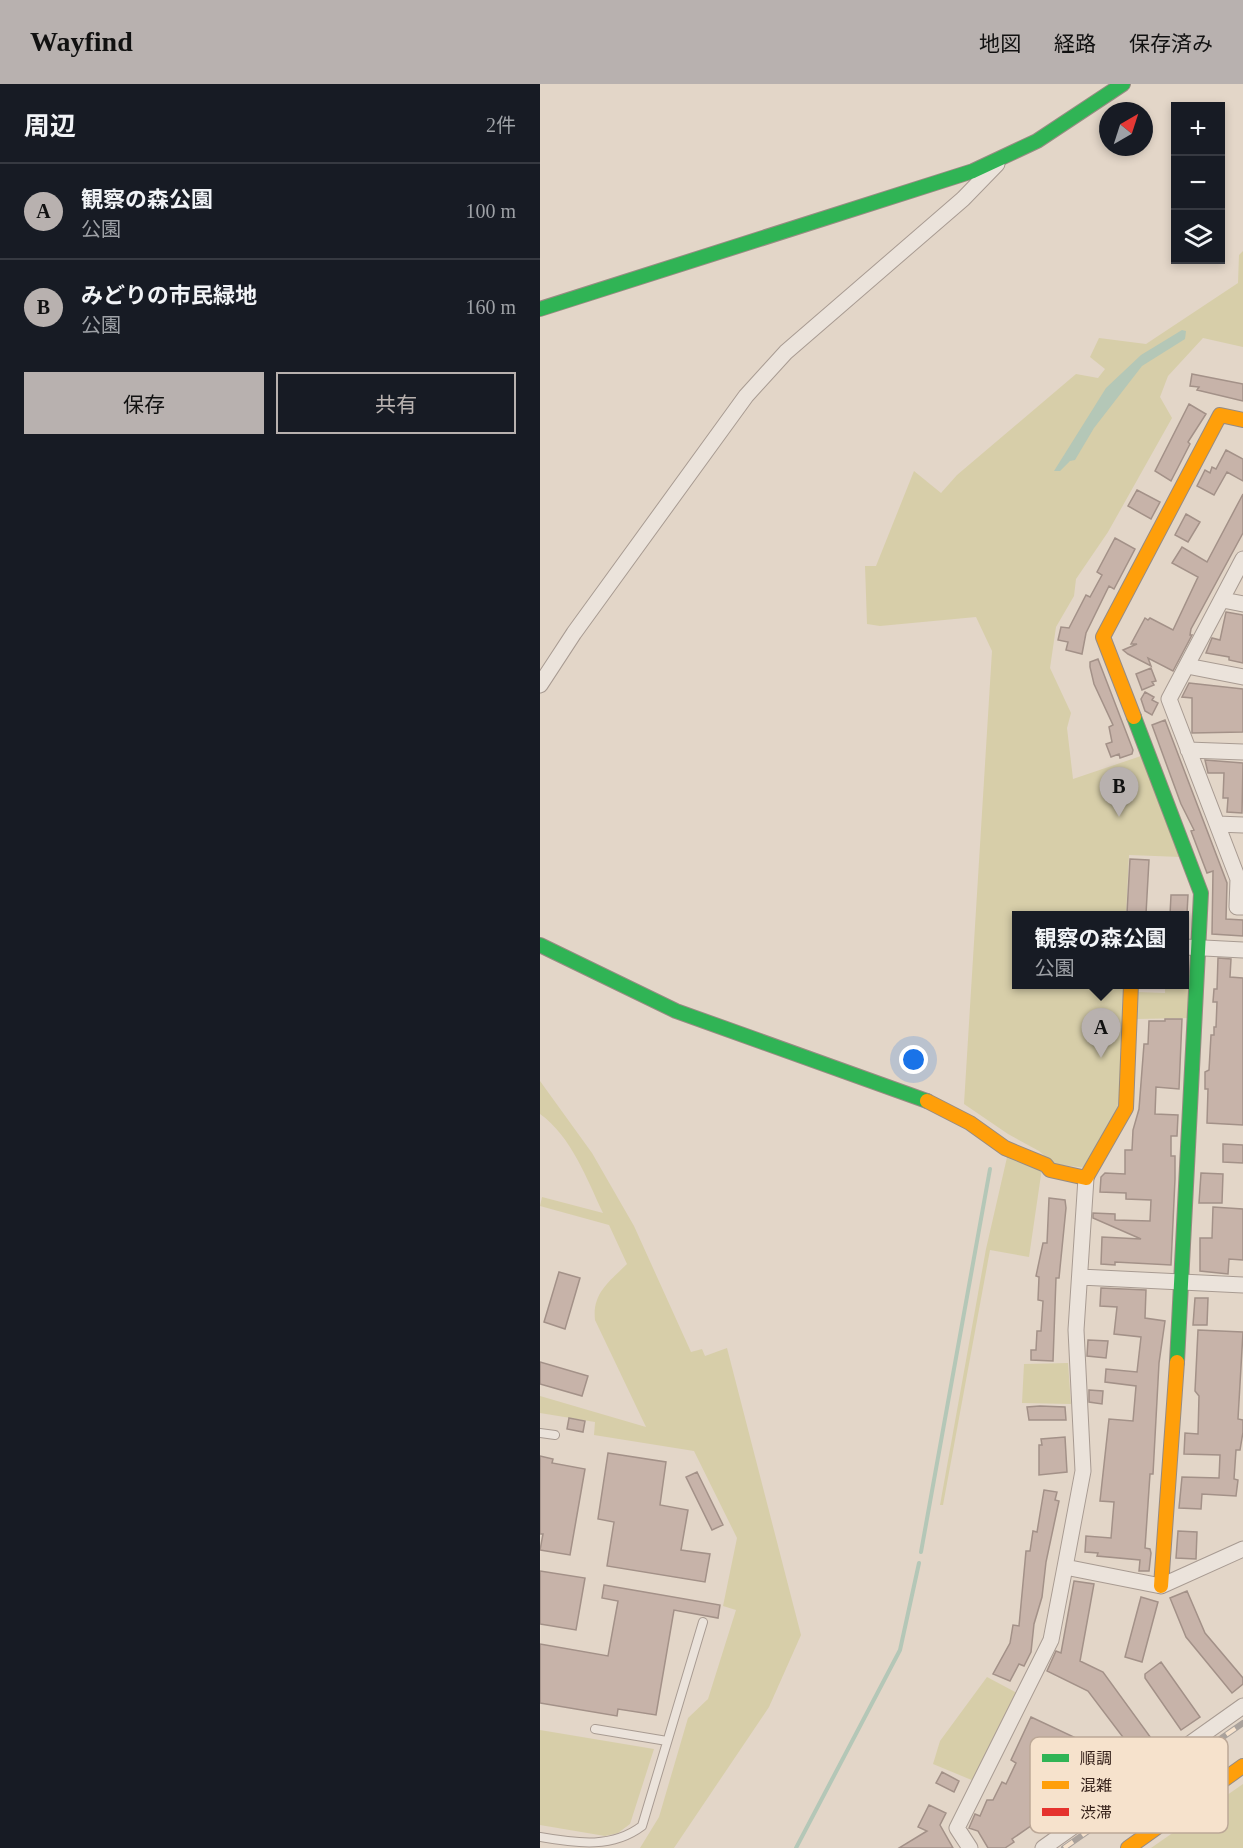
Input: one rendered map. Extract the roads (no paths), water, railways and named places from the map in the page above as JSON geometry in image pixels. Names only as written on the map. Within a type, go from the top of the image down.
[{"type":"street","points":[[540,309],[921,189],[1001,159],[1037,141],[1123,84]]},
{"type":"street","points":[[540,685],[574,633],[746,396],[786,352],[963,199],[1001,159]]},
{"type":"street","points":[[1161,1586],[1183,1282],[1192,948],[1201,893],[1103,637],[1220,415],[1243,420]]},
{"type":"street","points":[[1243,559],[1169,699],[1238,879],[1237,907],[1243,907]]},
{"type":"street","points":[[1223,600],[1243,604]]},
{"type":"street","points":[[1187,666],[1243,677]]},
{"type":"street","points":[[1188,750],[1243,752]]},
{"type":"street","points":[[1216,824],[1243,825]]},
{"type":"street","points":[[540,945],[676,1011],[926,1101],[970,1123],[1005,1148],[1047,1165],[1050,1170],[1086,1178]]},
{"type":"street","points":[[1192,948],[1243,950]]},
{"type":"street","points":[[970,1848],[957,1828],[1050,1640],[1083,1471],[1076,1330],[1086,1178],[1126,1108],[1131,989]]},
{"type":"street","points":[[1080,1277],[1243,1285]]},
{"type":"street","points":[[1065,1567],[1161,1586],[1243,1549]]},
{"type":"street","points":[[1199,1737],[1243,1706]]},
{"type":"street","points":[[1228,1777],[1243,1766]]},
{"type":"street","points":[[1043,1848],[1064,1833]]},
{"type":"street","points":[[1128,1848],[1149,1833]]},
{"type":"lane","points":[[540,1432],[555,1435]]},
{"type":"lane","points":[[540,1837],[600,1848],[619,1845],[632,1837],[642,1826],[704,1622]]},
{"type":"lane","points":[[595,1729],[668,1741]]},
{"type":"waterway","points":[[921,1552],[990,1169]]},
{"type":"waterway","points":[[796,1848],[900,1650],[919,1563]]},
{"type":"railway","points":[[1223,1737],[1243,1723]]},
{"type":"railway","points":[[1064,1848],[1085,1833]]},
{"type":"place","name":"みどりの市民緑地","points":[[1119,817]]},
{"type":"place","name":"観察の森公園","points":[[1101,1058]]}]
